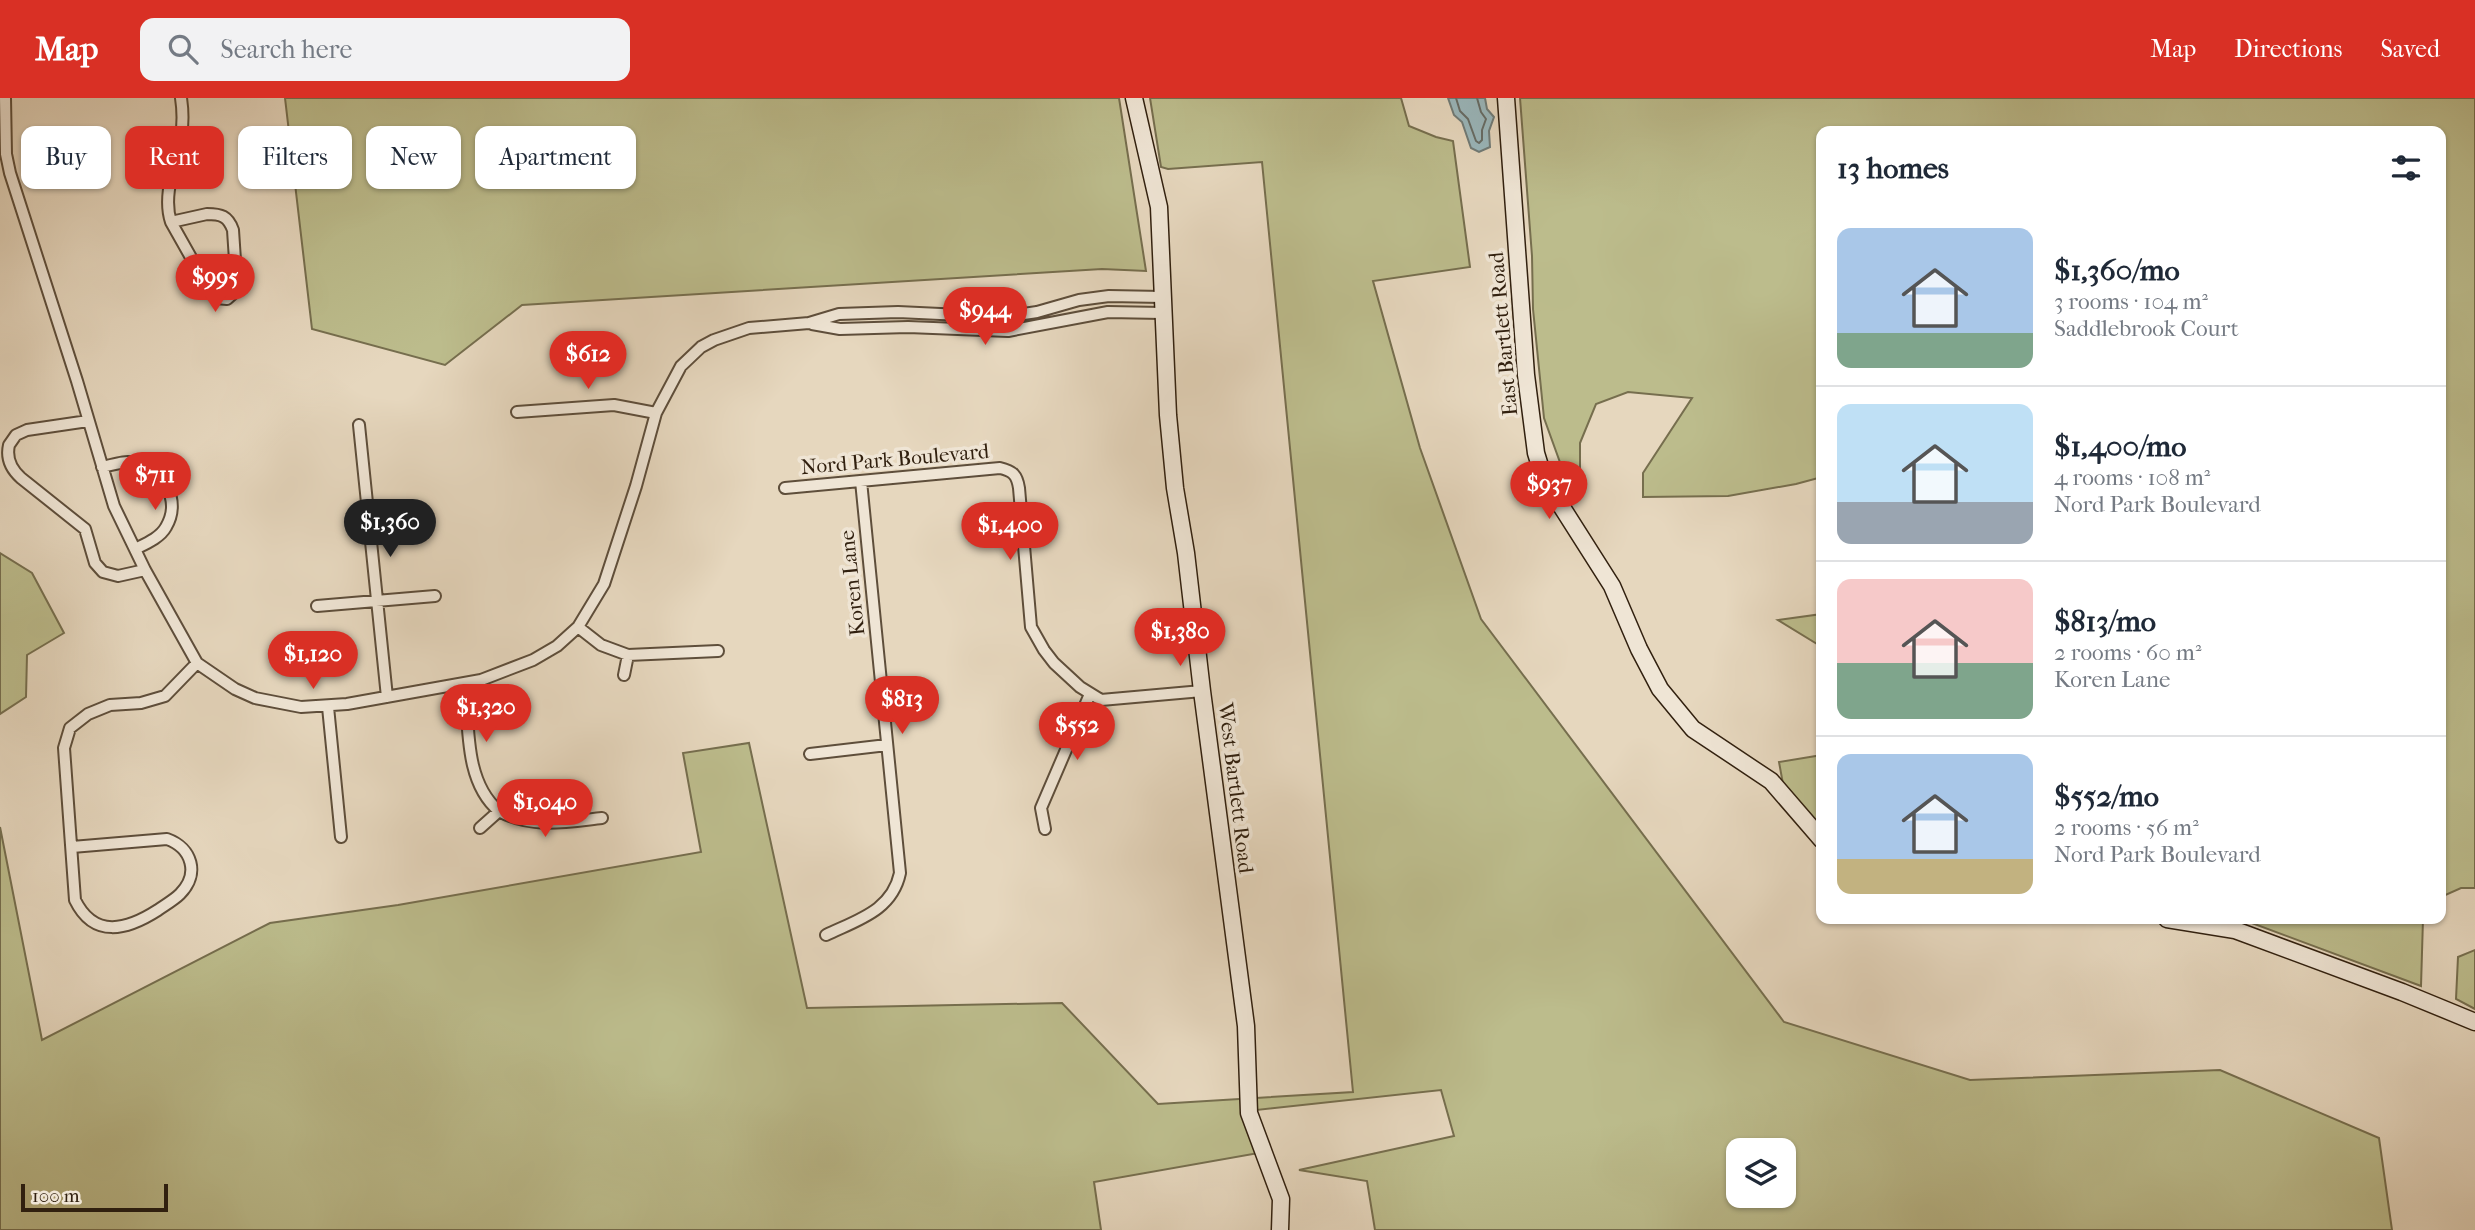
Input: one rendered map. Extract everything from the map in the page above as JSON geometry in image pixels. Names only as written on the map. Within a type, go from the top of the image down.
[{"type":"street","points":[[5,98],[9,173],[114,506],[145,570],[198,663],[235,689],[277,704],[328,707],[465,684],[501,674],[557,646],[579,627],[604,584],[656,414],[681,366],[701,347],[730,333],[750,328],[809,323],[839,314],[855,313],[898,312],[1004,317],[1108,296],[1162,305]]},
{"type":"street","points":[[171,222],[207,214],[219,214],[227,219],[233,230],[237,283],[237,290],[232,297],[221,299],[211,293],[171,222],[168,214],[169,190],[181,133],[181,99],[195,98]]},
{"type":"street","name":"West Bartlett Road","points":[[1134,98],[1159,207],[1167,415],[1246,1026],[1249,1113],[1281,1199],[1280,1230]]},
{"type":"street","name":"East Bartlett Road","points":[[1506,98],[1526,375],[1536,453],[1544,479],[1612,586],[1639,649],[1660,689],[1693,729],[1771,781],[1816,833]]},
{"type":"street","points":[[1108,296],[1108,312]]},
{"type":"street","points":[[809,323],[839,329],[908,327],[1008,331],[1162,305]]},
{"type":"street","points":[[855,313],[856,329]]},
{"type":"street","points":[[517,412],[614,405],[656,414]]},
{"type":"street","points":[[88,421],[22,431],[9,445],[9,463],[21,478],[85,529],[97,568],[118,576],[145,570]]},
{"type":"street","points":[[359,425],[387,697]]},
{"type":"street","points":[[102,467],[126,462],[150,468],[169,488],[170,516],[163,531],[135,550]]},
{"type":"street","name":"Nord Park Boulevard","points":[[785,488],[1000,468],[1012,471],[1019,488],[1031,627],[1054,663],[1090,694]]},
{"type":"street","name":"Koren Lane","points":[[826,935],[887,903],[898,883],[900,873],[861,481]]},
{"type":"street","points":[[317,606],[435,596]]},
{"type":"street","points":[[579,627],[601,645],[628,655],[718,651]]},
{"type":"street","points":[[624,675],[628,655]]},
{"type":"street","points":[[72,847],[167,839],[180,844],[187,852],[191,859],[191,879],[180,895],[141,921],[120,927],[107,927],[87,919],[75,900],[64,748],[70,728],[98,708],[141,704],[164,696],[198,663]]},
{"type":"street","points":[[465,684],[472,758],[479,787],[499,811],[518,820],[536,824],[602,818]]},
{"type":"street","points":[[1045,829],[1041,808],[1090,694],[1101,700],[1202,691]]},
{"type":"street","points":[[328,707],[341,837]]},
{"type":"street","points":[[810,754],[887,745]]},
{"type":"street","points":[[480,828],[499,811]]},
{"type":"street","points":[[2198,924],[2235,930],[2390,987],[2475,1022]]},
{"type":"green space","points":[[285,98],[1119,98],[1146,271],[1102,269],[522,305],[445,365],[312,329],[296,189],[352,189],[352,126],[288,126]]},
{"type":"green space","points":[[1150,98],[1401,98],[1409,126],[1453,141],[1470,267],[1373,281],[1420,448],[1481,619],[1784,1022],[1970,1080],[2220,1070],[2379,1138],[2392,1230],[1375,1230],[1367,1181],[1299,1170],[1454,1136],[1441,1090],[1256,1110],[1270,1151],[1094,1182],[1101,1230],[0,1230],[0,827],[42,1040],[270,923],[398,905],[701,852],[683,753],[749,743],[807,1008],[1062,1003],[1158,1104],[1353,1092],[1262,162],[1168,169],[1161,167]]},
{"type":"green space","points":[[1520,98],[2475,98],[2475,888],[2461,888],[2446,895],[2446,126],[1816,126],[1816,479],[1728,496],[1643,497],[1643,473],[1692,398],[1628,392],[1596,404],[1580,443],[1580,484],[1570,490],[1544,418],[1533,309],[1532,256]]},
{"type":"green space","points":[[0,553],[32,573],[64,633],[27,655],[26,697],[0,714]]},
{"type":"green space","points":[[1816,615],[1816,643],[1778,620]]},
{"type":"green space","points":[[1816,756],[1816,821],[1803,810],[1783,784],[1779,762]]},
{"type":"green space","points":[[2254,924],[2423,924],[2421,986]]},
{"type":"green space","points":[[2475,950],[2475,1009],[2456,999],[2458,957]]},
{"type":"water","points":[[1448,98],[1485,98],[1487,109],[1494,117],[1489,131],[1490,147],[1479,152],[1471,148],[1462,122],[1454,115]]}]
